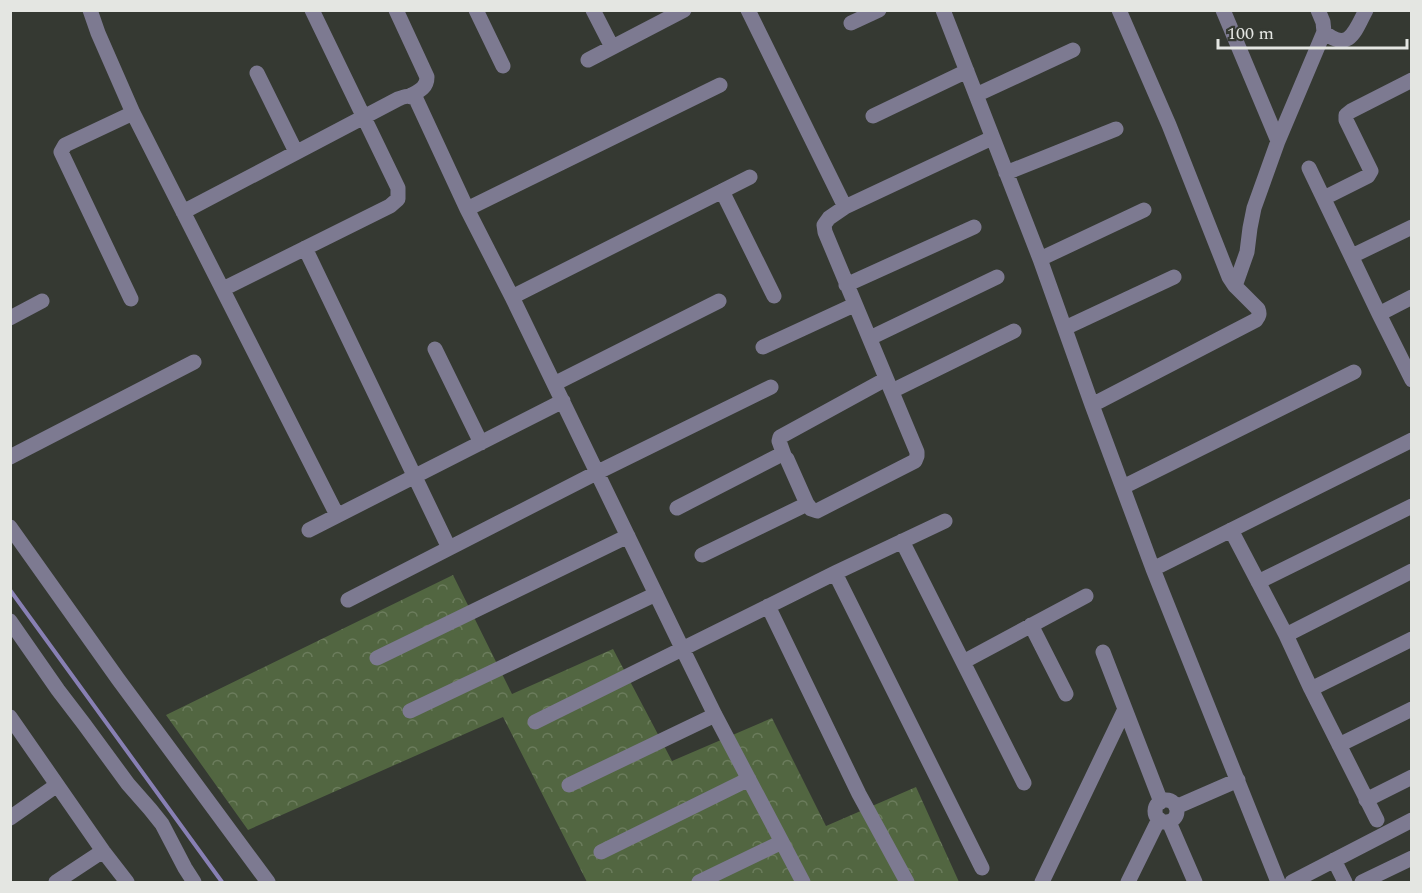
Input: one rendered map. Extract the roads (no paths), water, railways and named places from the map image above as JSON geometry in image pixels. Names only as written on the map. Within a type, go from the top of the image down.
[{"type":"street","points":[[90,10],[133,113],[337,515]]},
{"type":"street","points":[[223,289],[390,207],[398,199],[398,188],[312,10]]},
{"type":"street","points":[[183,212],[364,116],[425,87],[427,77],[396,10]]},
{"type":"street","points":[[476,10],[503,66]]},
{"type":"street","points":[[593,10],[612,47]]},
{"type":"street","points":[[588,60],[657,17],[684,10]]},
{"type":"street","points":[[748,10],[845,207]]},
{"type":"street","points":[[851,23],[879,10]]},
{"type":"street","points":[[1092,405],[1256,320],[1260,313],[1235,286],[1225,268],[1169,125],[1119,10]]},
{"type":"street","points":[[1223,10],[1278,141]]},
{"type":"street","points":[[1235,286],[1247,252],[1254,208],[1278,141],[1324,32],[1318,10]]},
{"type":"street","points":[[1324,32],[1333,40],[1341,42],[1346,40],[1353,34],[1366,10]]},
{"type":"street","points":[[947,12],[1123,488],[1278,882]]},
{"type":"street","points":[[976,95],[1073,50]]},
{"type":"street","points":[[873,116],[967,71]]},
{"type":"street","points":[[257,73],[296,152]]},
{"type":"street","points":[[1324,198],[1368,176],[1371,171],[1346,120],[1346,115],[1412,80]]},
{"type":"street","points":[[467,209],[720,85]]},
{"type":"street","points":[[410,96],[419,104],[467,209],[715,715],[803,882]]},
{"type":"street","points":[[132,299],[61,152],[65,145],[133,113]]},
{"type":"street","points":[[1006,173],[1116,129]]},
{"type":"street","points":[[992,138],[845,207],[829,218],[824,225],[854,305],[870,338],[889,385],[917,452],[917,456],[915,461],[821,510],[813,511],[807,504],[784,455],[778,441],[780,436],[889,385],[1014,331]]},
{"type":"street","points":[[1309,168],[1379,314],[1410,372]]},
{"type":"street","points":[[512,297],[750,177]]},
{"type":"street","points":[[722,191],[774,296]]},
{"type":"street","points":[[1040,260],[1144,210]]},
{"type":"street","points":[[846,285],[974,227]]},
{"type":"street","points":[[1352,256],[1412,227]]},
{"type":"street","points":[[305,248],[449,548]]},
{"type":"street","points":[[870,338],[998,277]]},
{"type":"street","points":[[1065,328],[1174,277]]},
{"type":"street","points":[[1379,314],[1412,297]]},
{"type":"street","points":[[10,318],[42,301]]},
{"type":"street","points":[[554,384],[719,301]]},
{"type":"street","points":[[763,347],[854,305]]},
{"type":"street","points":[[435,349],[481,443]]},
{"type":"street","points":[[10,457],[194,362]]},
{"type":"street","points":[[1123,488],[1354,372]]},
{"type":"street","points":[[348,600],[596,473],[771,387]]},
{"type":"street","points":[[309,530],[563,401]]},
{"type":"street","points":[[1154,569],[1412,440]]},
{"type":"street","points":[[676,508],[778,455],[784,455]]},
{"type":"street","points":[[702,555],[807,504]]},
{"type":"street","points":[[1258,582],[1412,506]]},
{"type":"street","points":[[536,722],[682,648],[945,521]]},
{"type":"street","points":[[10,527],[118,679],[268,882]]},
{"type":"street","points":[[1231,530],[1286,635],[1377,820]]},
{"type":"street","points":[[377,658],[628,536]]},
{"type":"street","points":[[902,542],[1024,783]]},
{"type":"street","points":[[1286,635],[1412,571]]},
{"type":"street","points":[[835,573],[982,868]]},
{"type":"street","points":[[410,711],[656,594]]},
{"type":"street","points":[[963,662],[1086,596]]},
{"type":"street","points":[[768,606],[859,794],[907,882]]},
{"type":"street","points":[[10,621],[128,784],[162,824],[194,882]]},
{"type":"street","points":[[1031,625],[1066,694]]},
{"type":"street","points":[[1311,689],[1412,639]]},
{"type":"street","points":[[1103,652],[1161,802]]},
{"type":"street","points":[[1042,882],[1125,709]]},
{"type":"street","points":[[1339,745],[1412,709]]},
{"type":"street","points":[[568,785],[715,715]]},
{"type":"street","points":[[10,717],[127,882]]},
{"type":"street","points":[[1366,800],[1412,777]]},
{"type":"street","points":[[601,852],[749,779]]},
{"type":"street","points":[[1176,807],[1238,780]]},
{"type":"street","points":[[10,818],[57,785]]},
{"type":"street","points":[[1168,800],[1174,804],[1177,811],[1175,818],[1164,820],[1157,817],[1155,810],[1161,802],[1168,800]]},
{"type":"street","points":[[1128,882],[1164,820]]},
{"type":"street","points":[[1164,820],[1195,882]]},
{"type":"street","points":[[1292,882],[1412,820]]},
{"type":"street","points":[[699,882],[782,842]]},
{"type":"street","points":[[56,882],[103,851]]},
{"type":"street","points":[[1362,882],[1412,858]]},
{"type":"street","points":[[1334,860],[1345,882]]},
{"type":"waterway","points":[[10,590],[222,882]]}]
